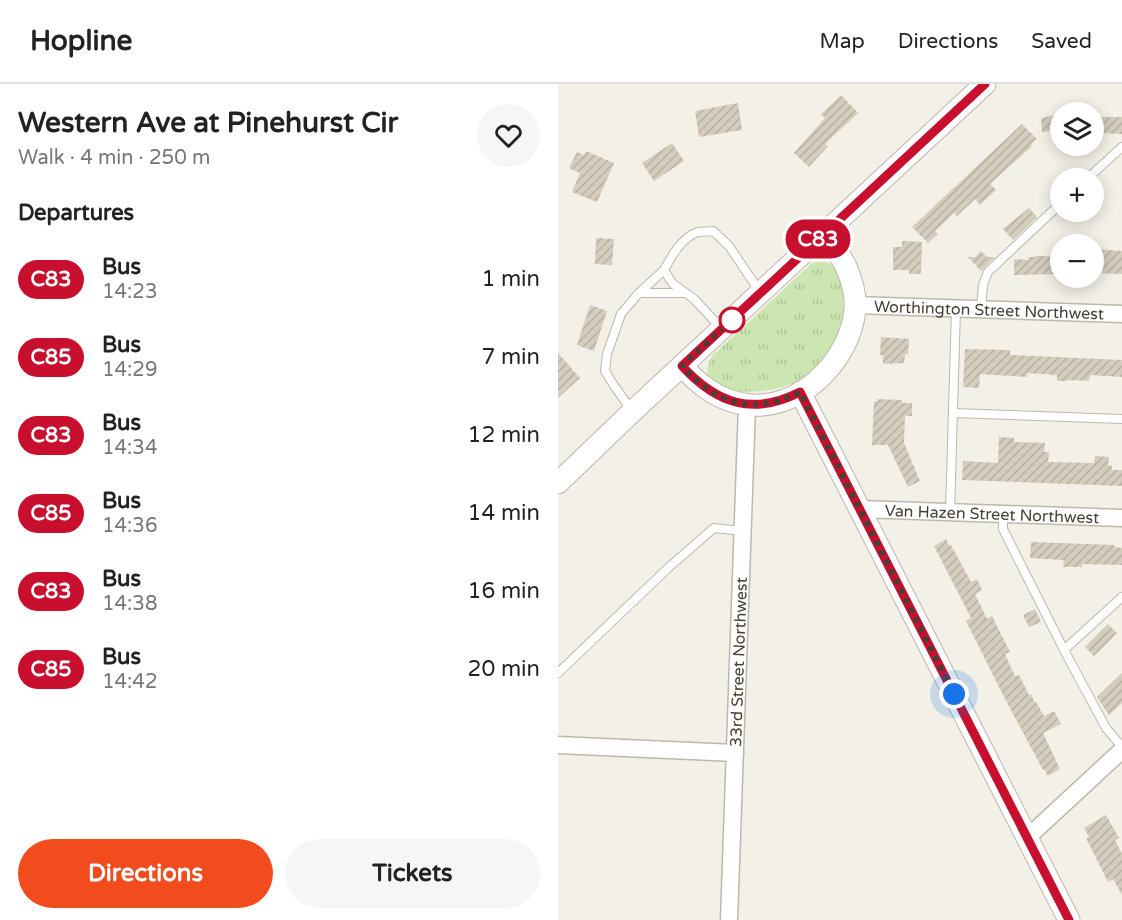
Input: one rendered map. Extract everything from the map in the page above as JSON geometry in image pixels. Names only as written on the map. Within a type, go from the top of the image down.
[{"type":"street","points":[[558,483],[985,84]]},
{"type":"street","points":[[682,366],[707,390],[724,399],[747,405],[776,402],[800,392],[823,374],[838,355],[852,326],[855,305],[853,288],[845,264],[822,236]]},
{"type":"street","name":"Worthington Street Northwest","points":[[855,305],[1122,314]]},
{"type":"street","points":[[800,392],[1069,920]]},
{"type":"street","name":"33rd Street Northwest","points":[[729,920],[747,405]]},
{"type":"street","name":"Van Hazen Street Northwest","points":[[860,509],[1122,518]]},
{"type":"street","points":[[558,745],[735,753]]},
{"type":"street","points":[[1027,838],[1122,748]]},
{"type":"lane","points":[[1099,168],[1122,147]]},
{"type":"lane","points":[[981,309],[983,285],[988,272],[1050,213]]},
{"type":"lane","points":[[633,411],[605,371],[607,354],[621,314],[639,293],[664,270],[674,254],[688,239],[697,232],[713,231],[729,246],[761,293]]},
{"type":"lane","points":[[664,270],[672,283],[705,309],[722,329]]},
{"type":"lane","points":[[639,293],[684,293]]},
{"type":"lane","points":[[950,512],[956,309]]},
{"type":"lane","points":[[953,413],[1122,419]]},
{"type":"lane","points":[[1003,513],[1003,529],[1064,650],[1106,728],[1122,748]]},
{"type":"lane","points":[[558,673],[668,568],[714,528],[743,531]]},
{"type":"lane","points":[[1064,650],[1122,597]]},
{"type":"green space","points":[[821,261],[831,264],[837,271],[844,302],[837,335],[829,351],[818,364],[805,376],[780,388],[749,392],[734,391],[720,387],[711,380],[707,370],[712,356],[812,263]]},
{"type":"building","points":[[841,95],[858,113],[825,144],[828,146],[809,167],[794,153],[825,118],[821,114]]},
{"type":"building","points":[[738,103],[742,130],[699,137],[695,111]]},
{"type":"building","points":[[1050,116],[1050,131],[1042,132],[1041,118]]},
{"type":"building","points":[[1104,117],[1122,117],[1122,134],[1104,133]]},
{"type":"building","points":[[1022,124],[1037,139],[1030,145],[1032,146],[990,184],[996,190],[980,205],[975,199],[957,216],[954,213],[935,231],[938,234],[928,243],[912,227]]},
{"type":"building","points":[[672,143],[684,161],[654,181],[642,163]]},
{"type":"building","points":[[586,151],[614,163],[597,202],[572,192],[580,173],[569,168],[577,152],[584,155]]},
{"type":"building","points":[[1029,208],[1037,217],[1013,240],[1003,229]]},
{"type":"building","points":[[596,238],[614,239],[612,265],[595,264]]},
{"type":"building","points":[[902,241],[922,242],[921,274],[909,274],[909,270],[893,270],[893,247],[902,247]]},
{"type":"building","points":[[1104,250],[1122,251],[1122,274],[1104,273]]},
{"type":"building","points":[[981,251],[987,257],[995,257],[981,271],[968,257],[975,257]]},
{"type":"building","points":[[1050,256],[1050,274],[1014,275],[1014,259],[1030,260],[1027,257]]},
{"type":"building","points":[[590,305],[607,311],[594,351],[577,345]]},
{"type":"building","points":[[881,337],[909,339],[908,354],[905,354],[904,363],[883,364],[883,355],[880,355]]},
{"type":"building","points":[[965,349],[1010,350],[1010,355],[1122,360],[1122,377],[1090,375],[1089,381],[1057,381],[1057,375],[1027,373],[1027,377],[980,374],[979,388],[963,387]]},
{"type":"building","points":[[558,353],[580,378],[558,398]]},
{"type":"building","points":[[877,399],[902,400],[902,403],[912,403],[912,416],[905,416],[904,443],[920,481],[908,487],[888,445],[872,445],[874,401],[877,402]]},
{"type":"building","points":[[999,437],[1014,438],[1014,442],[1045,443],[1044,452],[1049,452],[1048,462],[1094,463],[1095,456],[1109,457],[1108,465],[1112,466],[1112,470],[1122,470],[1122,486],[962,480],[963,461],[998,463]]},
{"type":"building","points":[[946,539],[971,582],[977,579],[982,590],[975,594],[987,619],[992,616],[1010,652],[1005,654],[1015,676],[1019,675],[1029,695],[1031,694],[1044,716],[1054,711],[1061,724],[1043,733],[1060,769],[1048,776],[1003,695],[966,621],[971,618],[934,546]]},
{"type":"building","points":[[1031,542],[1114,545],[1114,547],[1122,548],[1122,565],[1082,564],[1082,567],[1063,567],[1064,560],[1030,558]]},
{"type":"building","points":[[1035,609],[1041,622],[1029,627],[1023,615]]},
{"type":"building","points":[[1108,624],[1117,633],[1094,656],[1085,647]]},
{"type":"building","points":[[1122,673],[1122,703],[1109,715],[1097,697]]},
{"type":"building","points":[[1106,815],[1119,838],[1115,840],[1122,854],[1122,895],[1113,879],[1108,882],[1086,838],[1089,837],[1084,828]]},
{"type":"bus line","name":"C83","points":[[985,84],[682,366],[707,390],[724,399],[742,404],[776,402],[800,392],[1069,920]]},
{"type":"route","points":[[732,320],[735,317],[682,366],[707,390],[724,399],[742,404],[776,402],[800,392],[954,694]]}]
